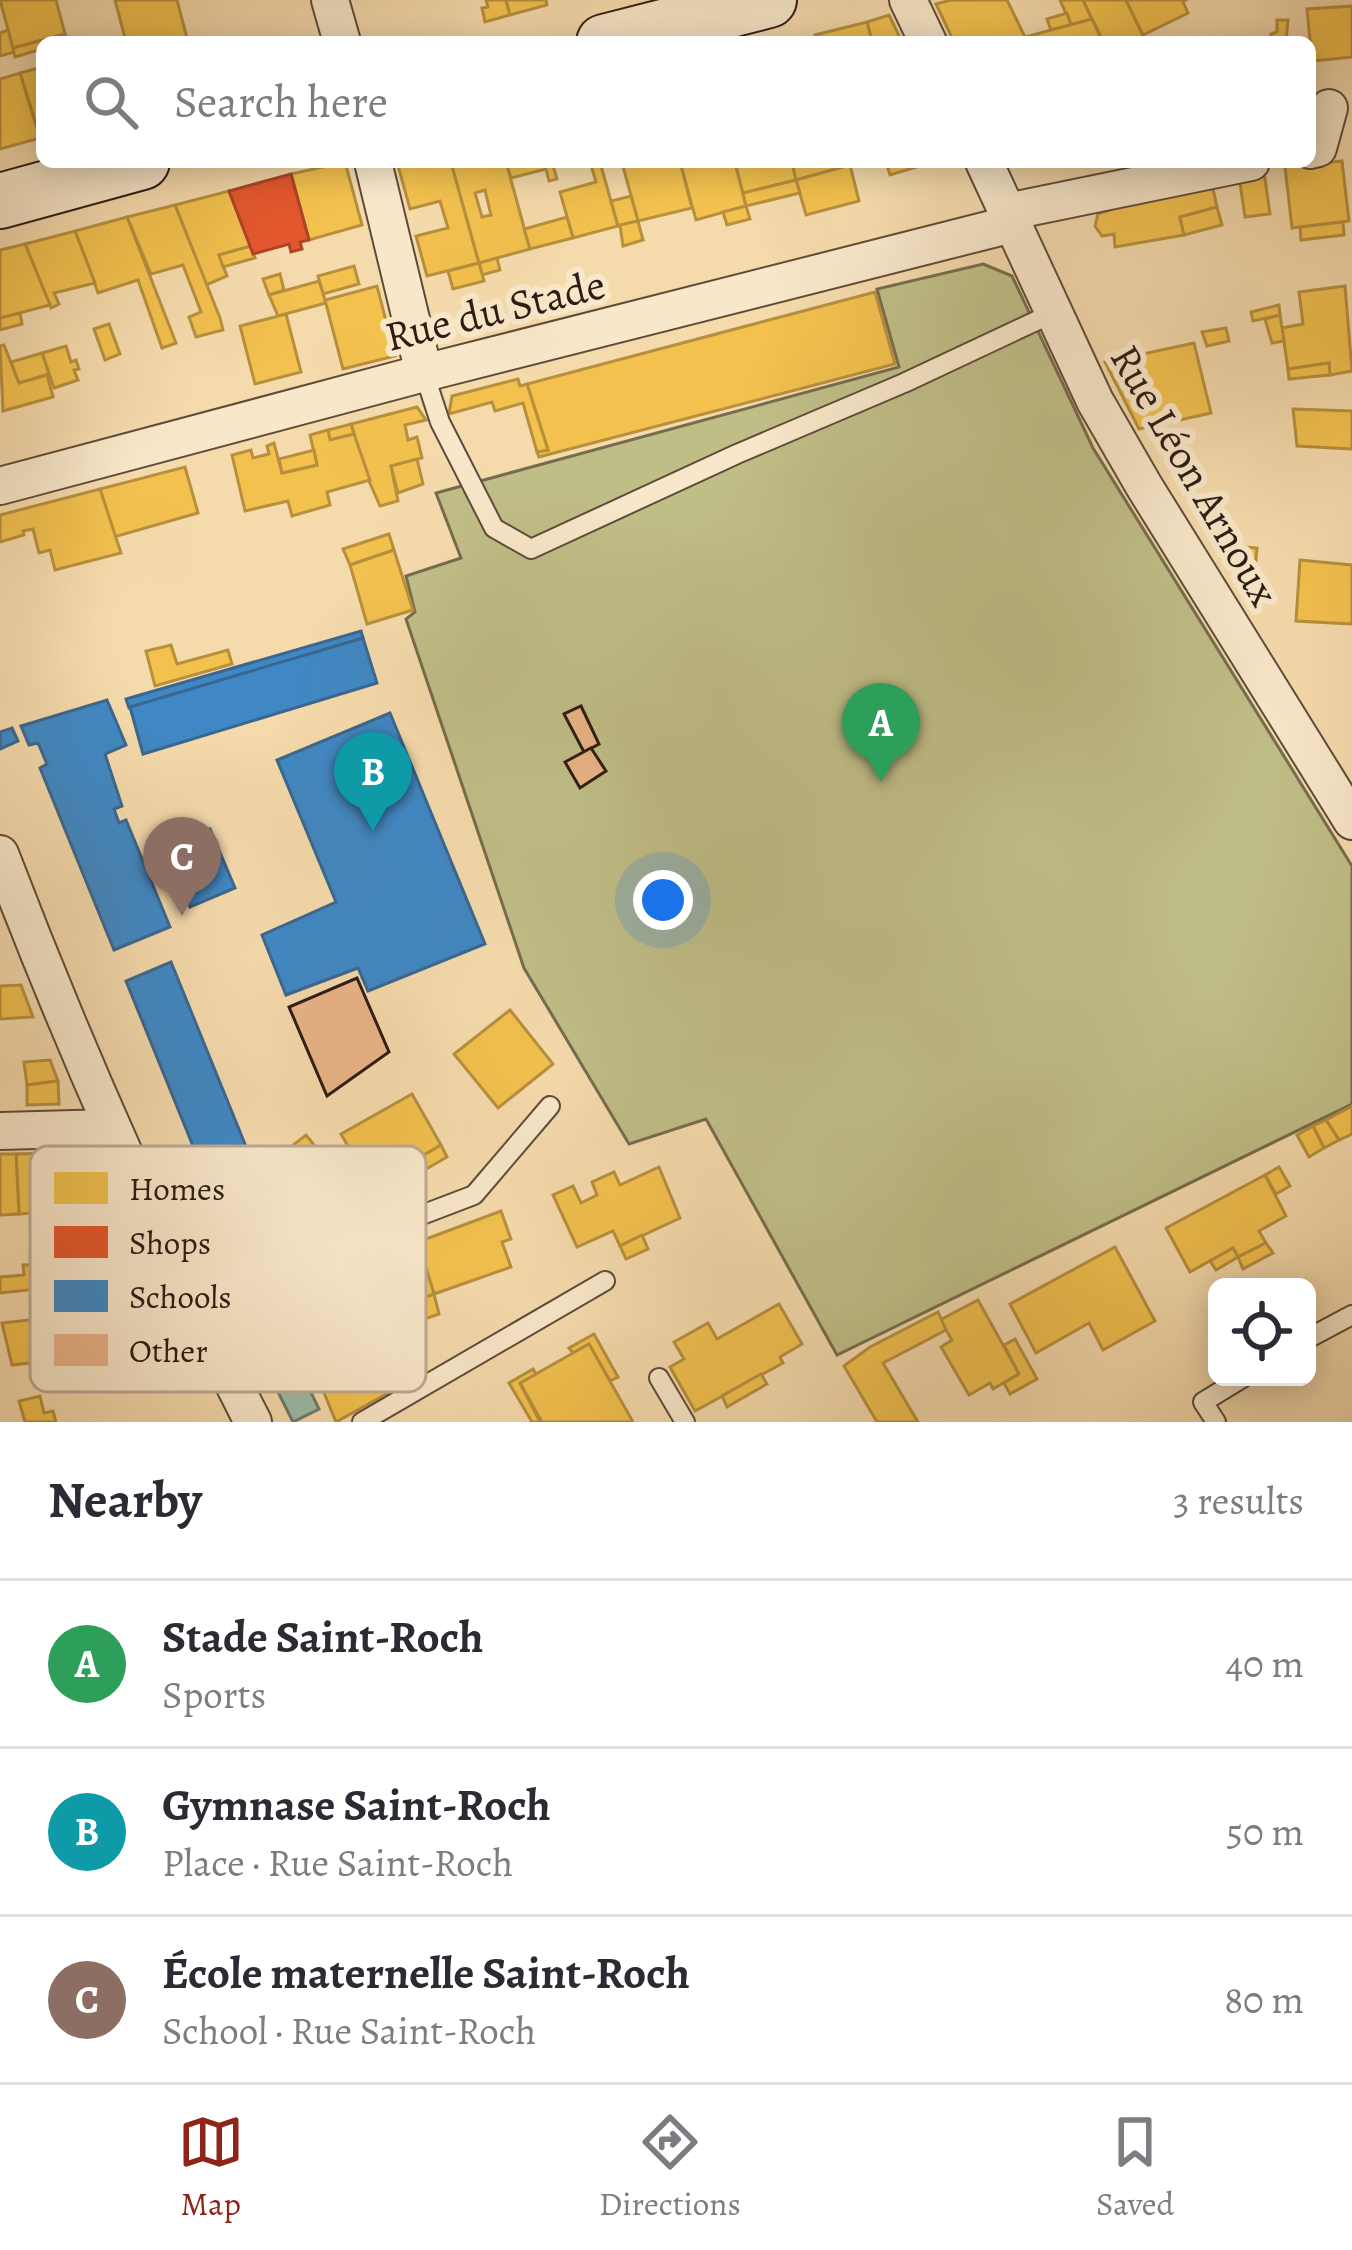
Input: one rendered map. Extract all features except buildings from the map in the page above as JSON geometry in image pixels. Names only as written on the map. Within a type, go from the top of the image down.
[{"type":"main road","points":[[628,36],[770,0]]},
{"type":"main road","points":[[0,201],[120,168]]},
{"type":"street","points":[[330,0],[340,36]]},
{"type":"street","points":[[908,0],[925,36]]},
{"type":"street","points":[[1316,148],[1328,108]]},
{"type":"street","points":[[374,168],[424,373]]},
{"type":"street","name":"Rue Léon Arnoux","points":[[987,168],[1095,401],[1352,820]]},
{"type":"street","name":"Rue du Stade","points":[[0,486],[1010,218],[1225,168]]},
{"type":"street","points":[[0,854],[53,994],[120,1146]]},
{"type":"street","points":[[0,1131],[111,1128]]},
{"type":"street","points":[[239,1392],[254,1422]]},
{"type":"lane","points":[[424,373],[440,422],[494,528],[531,549],[1053,313]]},
{"type":"lane","points":[[426,1213],[474,1195],[550,1106]]},
{"type":"lane","points":[[426,1385],[605,1281]]},
{"type":"lane","points":[[1316,1334],[1352,1315]]},
{"type":"lane","points":[[659,1378],[685,1422]]},
{"type":"lane","points":[[1216,1422],[1203,1402],[1229,1386]]},
{"type":"lane","points":[[362,1422],[414,1392]]},
{"type":"shaded area","points":[[983,264],[1012,276],[1093,448],[1352,866],[1352,1104],[837,1355],[706,1119],[629,1144],[524,968],[406,619],[415,612],[406,576],[461,558],[436,493],[899,367],[877,289]]},
{"type":"shaded area","points":[[278,1392],[311,1392],[319,1409],[293,1422]]},
{"type":"place","name":"Stade Saint-Roch","points":[[881,782]]},
{"type":"place","name":"Gymnase Saint-Roch","points":[[373,831]]},
{"type":"place","name":"École maternelle Saint-Roch","points":[[182,916]]}]
